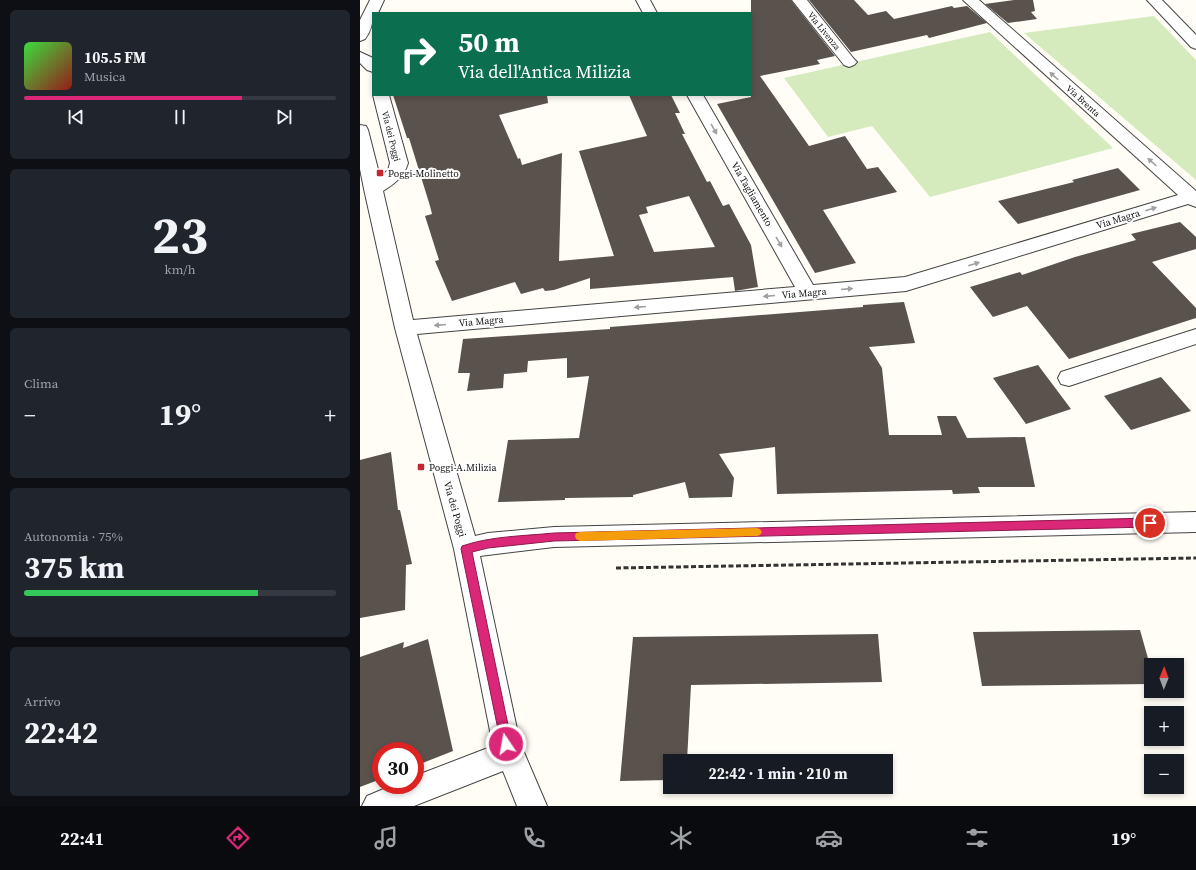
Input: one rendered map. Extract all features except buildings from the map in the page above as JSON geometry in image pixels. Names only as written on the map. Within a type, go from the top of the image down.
[{"type":"street","points":[[360,36],[377,0]]},
{"type":"street","points":[[643,0],[649,12]]},
{"type":"street","name":"Via Livenza","points":[[798,0],[849,62]]},
{"type":"street","name":"Via Brenta","points":[[970,0],[1194,199]]},
{"type":"street","points":[[1154,0],[1196,44]]},
{"type":"street","points":[[360,57],[369,62],[372,66]]},
{"type":"street","name":"Via dei Poggi","points":[[373,189],[394,175],[399,163],[381,96]]},
{"type":"street","name":"Via Tagliamento","points":[[696,96],[808,293]]},
{"type":"street","name":"Via dei Poggi","points":[[360,130],[405,328],[466,549],[509,754],[532,806]]},
{"type":"street","name":"Via Magra","points":[[405,328],[906,284],[1194,199]]},
{"type":"street","points":[[1069,378],[1196,336]]},
{"type":"street","points":[[466,549],[488,544],[554,537],[1196,522]]},
{"type":"street","points":[[377,806],[509,754]]},
{"type":"path","points":[[616,568],[1196,558]]},
{"type":"green space","points":[[1154,16],[1196,60],[1196,180],[1024,33]]},
{"type":"green space","points":[[990,32],[1113,148],[930,197],[872,126],[828,137],[784,78]]},
{"type":"slow traffic","points":[[580,536],[757,532]]},
{"type":"place","name":"Poggi-Molinetto","points":[[380,173]]},
{"type":"place","name":"Poggi-A.Milizia","points":[[421,467]]},
{"type":"route","points":[[506,744],[466,549],[488,544],[554,537],[1150,523]]}]
